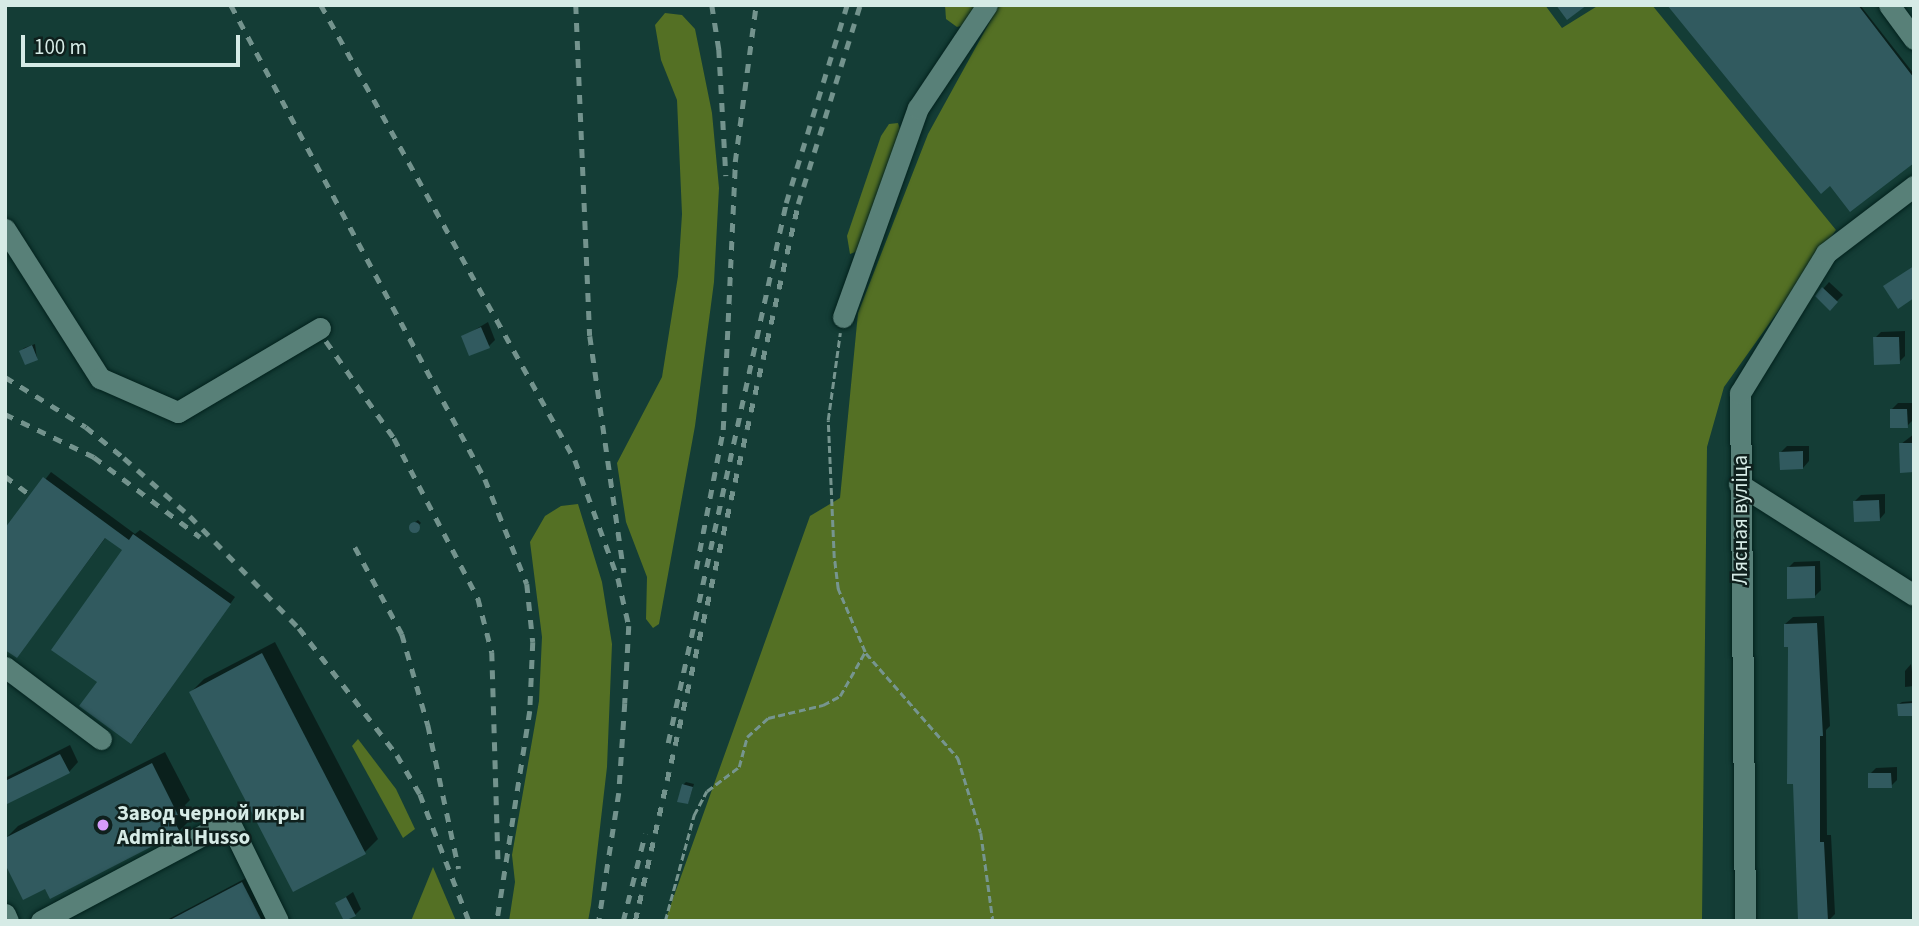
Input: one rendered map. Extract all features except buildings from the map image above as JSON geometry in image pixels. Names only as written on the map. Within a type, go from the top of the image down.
[{"type":"street","points":[[843,317],[918,108],[987,5]]},
{"type":"street","points":[[1889,5],[1914,39]]},
{"type":"street","name":"Лясная вуліца","points":[[1745,921],[1740,393],[1826,253],[1914,186]]},
{"type":"street","points":[[5,229],[100,378],[178,412],[320,328]]},
{"type":"street","points":[[1739,484],[1914,595]]},
{"type":"street","points":[[5,667],[101,739]]},
{"type":"street","points":[[41,921],[229,821],[278,921]]},
{"type":"street","points":[[5,914],[8,921]]},
{"type":"path","points":[[843,317],[828,420],[834,558],[838,590],[865,652],[879,674],[916,706],[958,758],[981,833],[993,921]]},
{"type":"path","points":[[665,921],[694,815],[707,791],[739,767],[747,737],[768,718],[823,705],[840,696],[865,652]]},
{"type":"green space","points":[[945,5],[976,5],[965,25],[957,27],[946,19]]},
{"type":"green space","points":[[999,5],[1545,5],[1562,28],[1599,5],[1652,5],[1836,230],[1724,387],[1707,447],[1702,921],[665,921],[810,516],[840,498],[858,313],[928,134]]},
{"type":"green space","points":[[665,13],[682,15],[695,29],[712,113],[719,188],[714,282],[695,426],[659,624],[653,628],[646,619],[647,577],[626,522],[617,463],[662,377],[678,276],[682,214],[677,100],[661,60],[655,25]]},
{"type":"green space","points":[[898,123],[901,132],[858,251],[850,254],[847,236],[881,136],[889,124]]},
{"type":"green space","points":[[578,504],[602,582],[612,644],[607,767],[591,905],[588,921],[509,921],[515,882],[512,855],[539,701],[542,637],[530,542],[545,516],[561,506]]},
{"type":"green space","points":[[358,739],[396,789],[415,829],[403,838],[352,746]]},
{"type":"green space","points":[[433,867],[456,921],[411,921]]},
{"type":"railway","points":[[231,5],[485,479],[527,584],[533,642],[530,711],[497,921]]},
{"type":"railway","points":[[321,5],[575,460],[618,578],[629,626],[625,703],[619,793],[599,921]]},
{"type":"railway","points":[[576,5],[590,336],[624,573]]},
{"type":"railway","points":[[712,5],[719,49],[726,176]]},
{"type":"railway","points":[[696,569],[723,430],[735,162],[756,5]]},
{"type":"railway","points":[[668,743],[786,203],[847,5]]},
{"type":"railway","points":[[635,921],[798,204],[860,5]]},
{"type":"railway","points":[[326,341],[394,438],[478,598],[492,652],[498,860]]},
{"type":"railway","points":[[5,377],[86,427],[124,458],[190,516],[299,628],[397,755],[420,794],[469,921]]},
{"type":"railway","points":[[5,414],[94,457],[200,537]]},
{"type":"railway","points":[[5,476],[30,495]]},
{"type":"railway","points":[[355,547],[402,634],[428,725],[459,869]]},
{"type":"railway","points":[[623,921],[645,834]]},
{"type":"place","name":"Завод черной икры Admiral Husso","points":[[103,825]]}]
